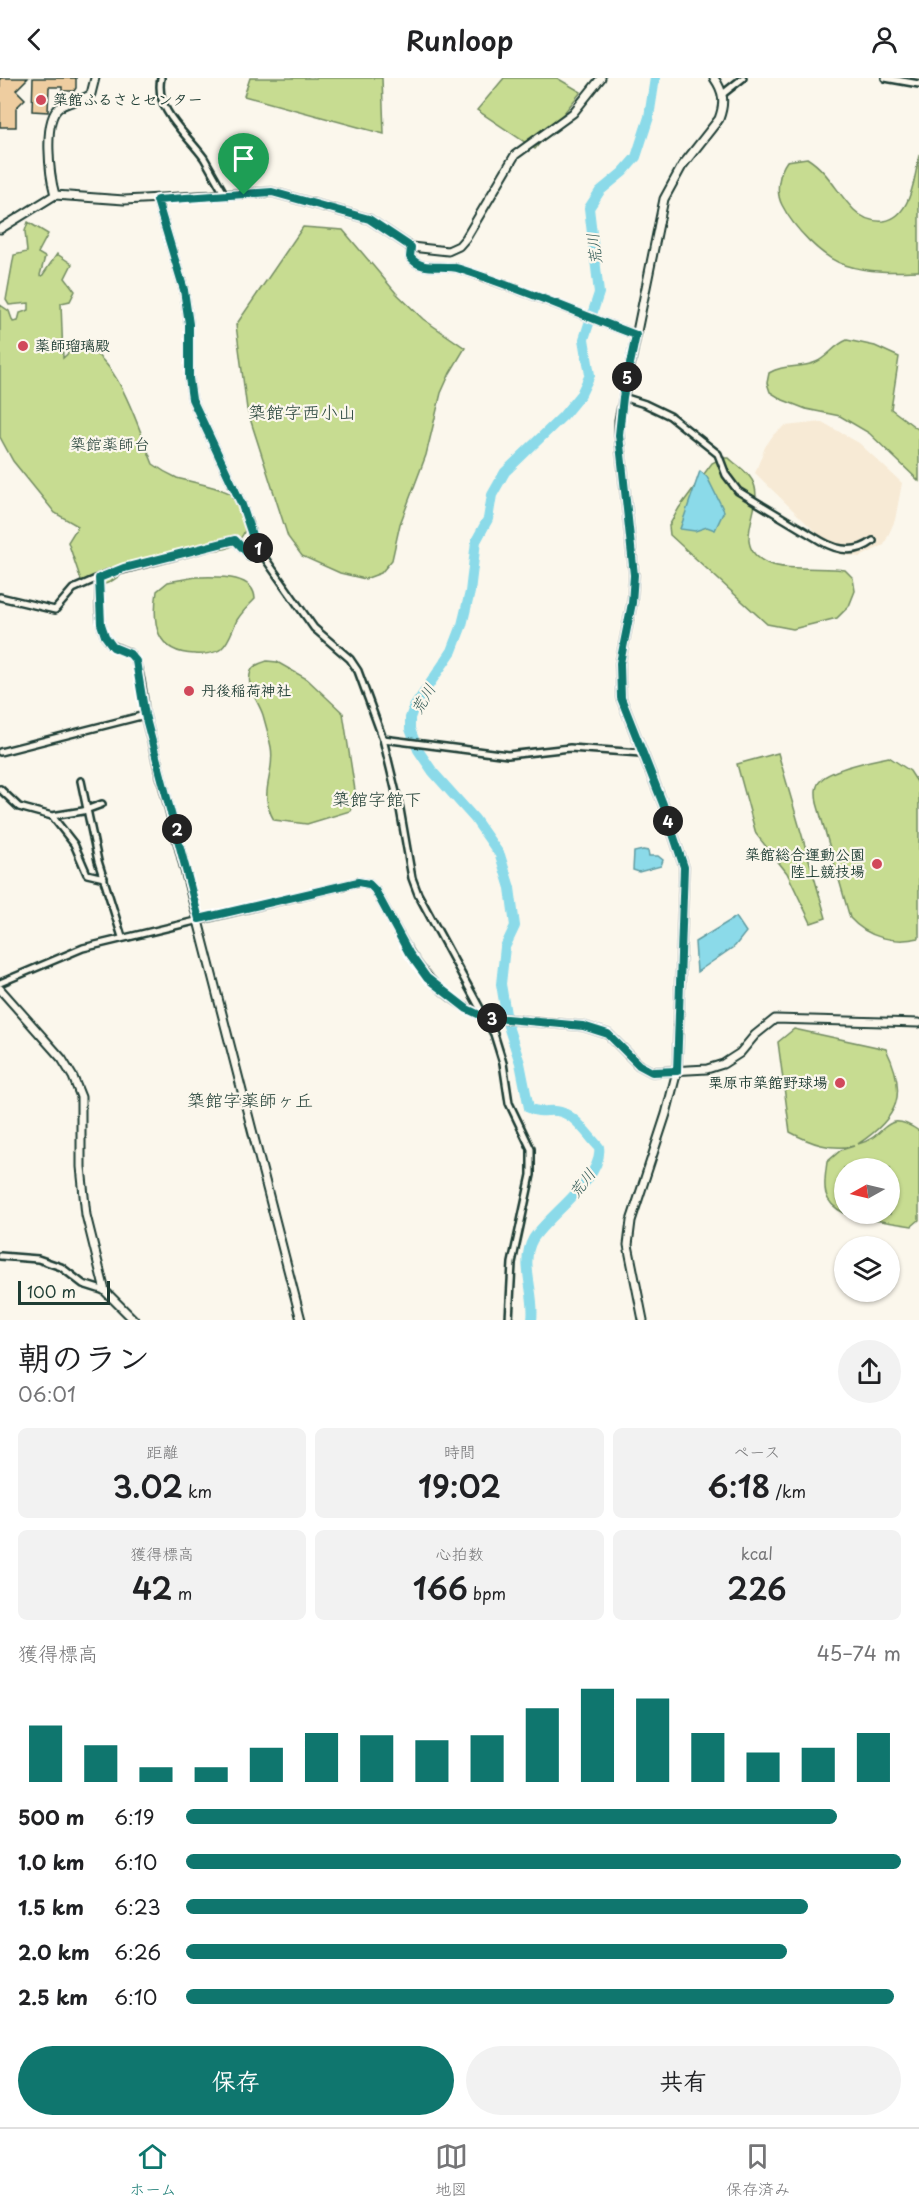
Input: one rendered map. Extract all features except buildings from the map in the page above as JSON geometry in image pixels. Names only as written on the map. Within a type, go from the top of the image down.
[{"type":"street","points":[[55,195],[49,161],[54,115],[61,106],[91,94],[94,78]]},
{"type":"street","points":[[161,78],[160,96],[166,110],[203,158],[225,195]]},
{"type":"street","points":[[0,229],[55,195],[96,200],[157,200],[272,192],[369,219],[411,247],[448,251],[459,246],[515,155],[573,113],[601,78]]},
{"type":"street","points":[[714,78],[724,93]]},
{"type":"street","points":[[643,1320],[629,1261],[628,1245],[631,1221],[677,1071],[684,867],[663,804],[621,698],[620,663],[632,603],[634,575],[619,435],[623,397],[664,199],[682,166],[720,119],[724,93],[742,78]]},
{"type":"street","points":[[885,78],[919,84]]},
{"type":"street","points":[[157,200],[184,290],[189,324],[189,378],[192,399],[242,505],[255,544],[314,628],[350,658],[358,671],[383,739],[400,809],[412,878],[433,923],[500,1049],[509,1104],[527,1138],[532,1162],[512,1263],[508,1320]]},
{"type":"street","points":[[411,247],[410,257],[414,263],[424,268],[439,265],[456,267],[636,335]]},
{"type":"street","points":[[623,397],[670,416],[718,454],[726,474],[738,491],[820,542],[832,547],[853,550],[865,547],[873,541]]},
{"type":"street","points":[[0,597],[55,610],[73,589],[124,568],[235,540],[250,556],[262,553]]},
{"type":"street","points":[[99,578],[101,624],[105,636],[113,647],[130,654],[136,661],[145,715],[301,1320]]},
{"type":"street","points":[[0,752],[145,715]]},
{"type":"street","points":[[383,739],[508,755],[570,747],[641,753]]},
{"type":"street","points":[[81,781],[98,861],[122,938]]},
{"type":"street","points":[[0,789],[19,807],[52,816],[87,810],[102,804]]},
{"type":"street","points":[[52,816],[74,844],[87,874],[104,878]]},
{"type":"street","points":[[0,983],[63,955],[122,938],[358,882],[369,884],[375,890],[409,953],[427,978],[449,998],[484,1017],[583,1026],[608,1034],[639,1065],[652,1072],[707,1069],[723,1064],[740,1053],[755,1035],[776,1019],[919,1023]]},
{"type":"street","points":[[0,989],[62,1059],[81,1097],[81,1167],[86,1215],[105,1291]]},
{"type":"street","points":[[0,1256],[38,1259],[61,1267],[83,1284],[105,1291],[135,1320]]},
{"type":"shaded area","points":[[822,422],[859,443],[902,483],[895,520],[884,545],[860,557],[838,554],[755,473],[765,447],[774,434],[785,426]]},
{"type":"green space","points":[[250,78],[382,78],[384,134],[244,96]]},
{"type":"green space","points":[[504,78],[557,78],[581,92],[535,149],[477,110]]},
{"type":"green space","points":[[919,155],[919,271],[873,271],[854,268],[836,261],[818,249],[801,232],[787,214],[780,200],[779,182],[787,161],[807,158],[821,169],[857,213],[868,219],[884,221],[893,218],[906,204]]},
{"type":"green space","points":[[28,222],[48,234],[38,253],[45,257],[40,275],[42,276],[57,254],[72,264],[65,278],[75,291],[70,301],[61,303],[63,358],[76,346],[91,350],[103,361],[125,394],[153,464],[177,478],[219,489],[239,499],[248,514],[247,524],[243,534],[233,546],[179,552],[145,559],[128,568],[109,583],[101,585],[81,580],[68,542],[78,526],[55,513],[13,461],[0,437],[0,305],[9,311],[13,322],[18,321],[20,313],[29,310],[29,303],[9,305],[6,300],[14,255],[27,252],[25,231]]},
{"type":"green space","points":[[303,227],[343,230],[396,293],[423,319],[465,348],[441,393],[426,455],[400,524],[392,560],[381,573],[365,579],[340,573],[302,556],[288,537],[247,409],[236,325]]},
{"type":"green space","points":[[847,340],[875,346],[899,357],[891,409],[919,430],[919,481],[869,433],[840,416],[806,409],[770,392],[767,383],[769,373],[780,368],[816,362]]},
{"type":"green space","points":[[722,458],[729,458],[744,471],[752,480],[756,491],[749,536],[750,546],[756,555],[767,563],[784,567],[845,570],[853,578],[855,591],[849,606],[837,618],[793,629],[767,624],[670,535],[669,526],[679,508],[712,463]]},
{"type":"green space","points":[[196,577],[222,577],[241,581],[253,591],[255,599],[237,620],[224,646],[212,653],[198,654],[171,648],[164,642],[156,625],[157,591],[168,582]]},
{"type":"green space","points":[[267,661],[277,662],[307,679],[343,713],[356,797],[350,811],[307,824],[274,820],[267,801],[271,747],[263,715],[250,683],[252,669]]},
{"type":"green space","points":[[778,753],[826,918],[811,923],[787,873],[756,834],[737,764]]},
{"type":"green space","name":"築館総合運動公園 陸上競技場","points":[[889,757],[910,771],[919,785],[919,938],[909,940],[890,939],[872,934],[850,918],[816,797],[817,785],[826,776]]},
{"type":"green space","name":"栗原市築館野球場","points":[[794,1029],[886,1049],[897,1079],[896,1103],[883,1124],[858,1144],[875,1136],[892,1123],[907,1124],[919,1131],[919,1220],[912,1226],[899,1224],[900,1158],[834,1158],[834,1206],[827,1198],[825,1185],[827,1162],[841,1150],[854,1146],[821,1145],[790,1132],[778,1042]]},
{"type":"water","points":[[700,471],[707,477],[724,511],[715,530],[707,527],[695,531],[680,529]]},
{"type":"water","points":[[648,851],[649,856],[658,856],[663,860],[661,866],[639,872],[633,870],[634,852]]},
{"type":"water","points":[[736,917],[746,932],[735,946],[697,972],[695,942]]},
{"type":"waterway","name":"荒川","points":[[532,1320],[528,1268],[529,1248],[541,1229],[585,1183],[598,1159],[599,1147],[567,1114],[529,1108],[520,1063],[508,1026],[501,984],[505,947],[515,926],[510,888],[500,855],[475,819],[433,772],[418,750],[410,729],[410,718],[414,707],[452,651],[462,625],[470,592],[476,541],[488,519],[492,495],[505,472],[563,416],[581,394],[590,375],[584,339],[599,293],[589,208],[600,191],[623,172],[636,157],[649,117],[655,78]]},
{"type":"place","name":"築館ふるさとセンター","points":[[41,100]]},
{"type":"place","name":"薬師瑠璃殿","points":[[23,346]]},
{"type":"place","name":"丹後稲荷神社","points":[[189,691]]},
{"type":"place","name":"築館総合運動公園 陸上競技場","points":[[877,864]]},
{"type":"place","name":"栗原市築館野球場","points":[[840,1083]]},
{"type":"district","name":"築館字西小山","points":[[302,413]]},
{"type":"district","name":"築館薬師台","points":[[110,444]]},
{"type":"district","name":"築館字館下","points":[[377,800]]},
{"type":"district","name":"築館字薬師ヶ丘","points":[[250,1101]]},
{"type":"route","points":[[272,192],[369,219],[411,247],[410,257],[414,263],[424,268],[439,265],[456,267],[517,288],[636,335],[619,420],[634,575],[632,603],[620,663],[619,681],[621,698],[663,804],[684,867],[677,1071],[652,1072],[639,1065],[608,1034],[583,1026],[484,1017],[467,1009],[449,998],[427,978],[409,953],[375,890],[369,884],[358,882],[199,919],[145,715],[136,661],[130,654],[113,647],[105,636],[101,624],[99,578],[124,568],[235,540],[250,556],[262,553],[255,544],[242,505],[192,399],[189,378],[189,324],[184,290],[157,200],[244,195],[272,192]]}]
